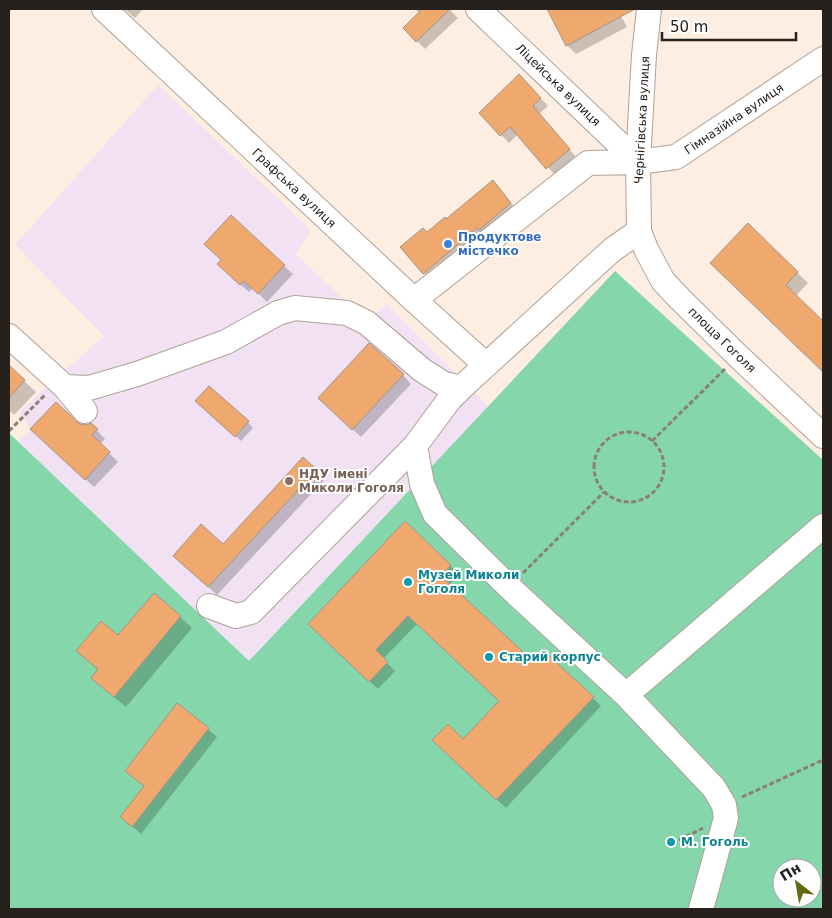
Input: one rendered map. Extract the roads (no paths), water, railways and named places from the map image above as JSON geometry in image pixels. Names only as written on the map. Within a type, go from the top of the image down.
[{"type":"street","name":"Графська вулиця","points":[[104,9],[414,300],[486,365]]},
{"type":"street","name":"Ліцейська вулиця","points":[[478,9],[638,162]]},
{"type":"street","name":"Чернігівська вулиця","points":[[639,231],[638,162],[644,55],[649,9]]},
{"type":"street","name":"Гімназійна вулиця","points":[[414,300],[588,163],[638,162],[676,157],[823,59]]},
{"type":"street","name":"площа Гоголя","points":[[639,231],[663,281],[680,300],[823,436]]},
{"type":"street","points":[[209,606],[236,616],[251,612],[415,446],[449,400],[461,388],[612,250],[639,231]]},
{"type":"street","points":[[62,384],[89,388],[137,374],[226,342],[278,313],[295,308],[347,313],[354,316],[367,323],[422,370],[444,384],[461,388]]},
{"type":"street","points":[[9,336],[62,384],[85,411]]},
{"type":"street","points":[[415,446],[422,484],[435,514],[509,587],[626,695],[714,788],[724,805],[726,818],[701,909]]},
{"type":"street","points":[[626,695],[823,526]]},
{"type":"place","name":"Продуктове містечко","points":[[448,244]]},
{"type":"place","name":"НДУ імені Миколи Гоголя","points":[[289,481]]},
{"type":"place","name":"Музей Миколи Гоголя","points":[[408,582]]},
{"type":"place","name":"Старий корпус","points":[[489,657]]},
{"type":"place","name":"М. Гоголь","points":[[671,842]]}]
